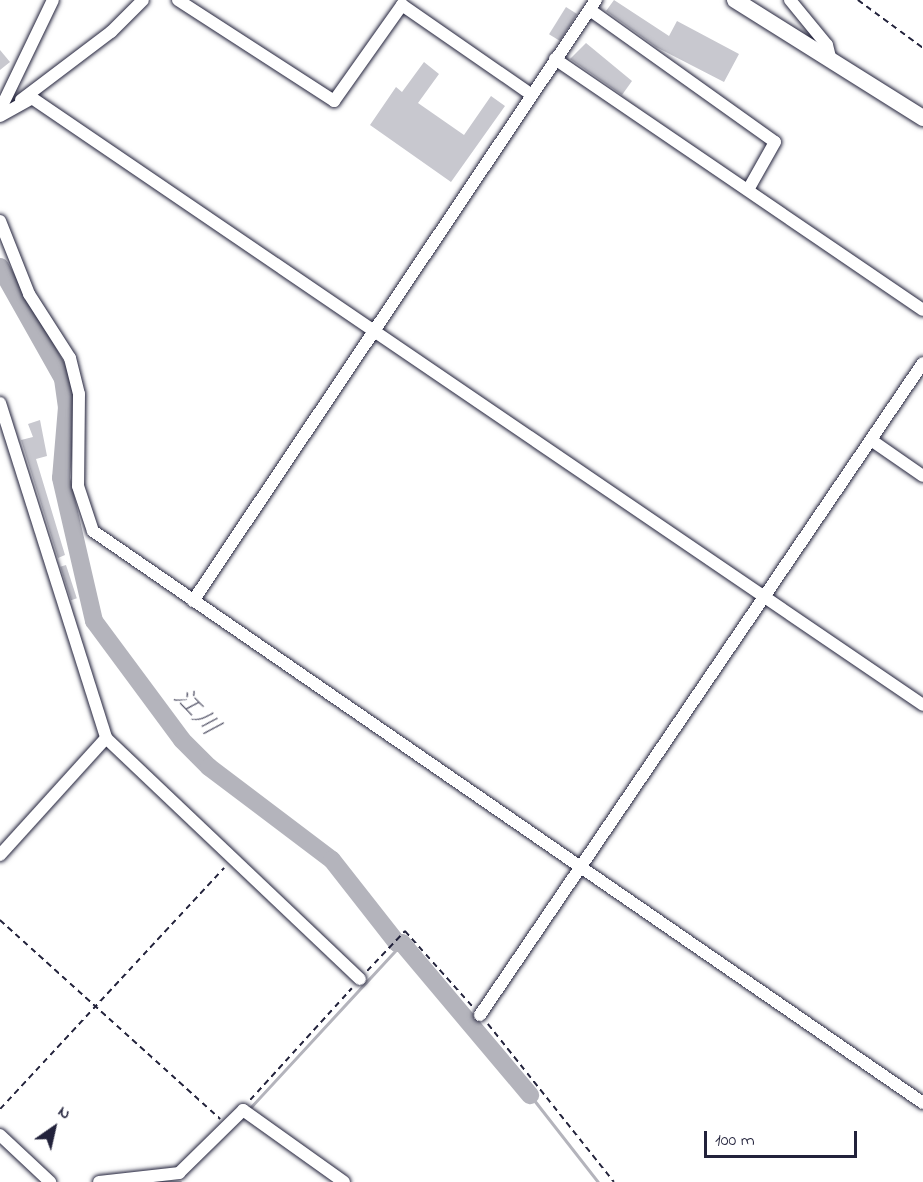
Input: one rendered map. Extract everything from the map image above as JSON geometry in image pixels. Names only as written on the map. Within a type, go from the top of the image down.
[{"type":"main road","points":[[735,0],[830,57],[923,118]]},
{"type":"street","points":[[0,110],[53,0]]},
{"type":"street","points":[[0,116],[111,32],[143,0]]},
{"type":"street","points":[[178,0],[333,100],[402,5],[532,95]]},
{"type":"street","points":[[790,0],[827,45],[830,57]]},
{"type":"street","points":[[193,601],[593,5],[775,142],[748,190]]},
{"type":"street","points":[[555,59],[923,310]]},
{"type":"street","points":[[0,116],[32,98],[766,595],[923,705]]},
{"type":"street","points":[[0,221],[29,294],[70,358],[79,394],[78,486],[93,531],[923,1103]]},
{"type":"street","points":[[480,1015],[923,363]]},
{"type":"street","points":[[0,404],[106,738],[360,979]]},
{"type":"street","points":[[871,440],[923,476]]},
{"type":"street","points":[[0,855],[106,738]]},
{"type":"street","points":[[99,1182],[180,1173],[243,1110],[344,1182]]},
{"type":"street","points":[[0,1136],[50,1182]]},
{"type":"path","points":[[858,0],[923,48]]},
{"type":"path","points":[[0,1109],[232,858]]},
{"type":"path","points":[[0,920],[228,1126]]},
{"type":"path","points":[[243,1110],[405,931],[480,1015],[614,1182]]},
{"type":"building","points":[[614,0],[669,36],[677,21],[739,54],[724,82],[656,47],[606,11]]},
{"type":"building","points":[[566,7],[577,14],[560,41],[549,34]]},
{"type":"building","points":[[586,43],[632,81],[622,95],[570,59]]},
{"type":"building","points":[[0,50],[10,62],[0,70]]},
{"type":"building","points":[[424,62],[439,74],[418,103],[464,135],[491,96],[505,106],[451,182],[370,125],[396,87],[402,92]]},
{"type":"building","points":[[40,420],[47,456],[36,459],[65,555],[58,558],[21,440],[33,437],[28,424]]},
{"type":"building","points":[[66,565],[77,598],[71,600],[60,567]]},
{"type":"waterway","name":"江川","points":[[0,267],[63,379],[67,407],[61,478],[94,621],[182,740],[209,767],[332,860],[397,943],[402,943],[530,1095]]},
{"type":"waterway","points":[[249,1109],[402,943]]},
{"type":"waterway","points":[[530,1095],[598,1182]]},
{"type":"waterway","points":[[155,1182],[180,1182]]}]
